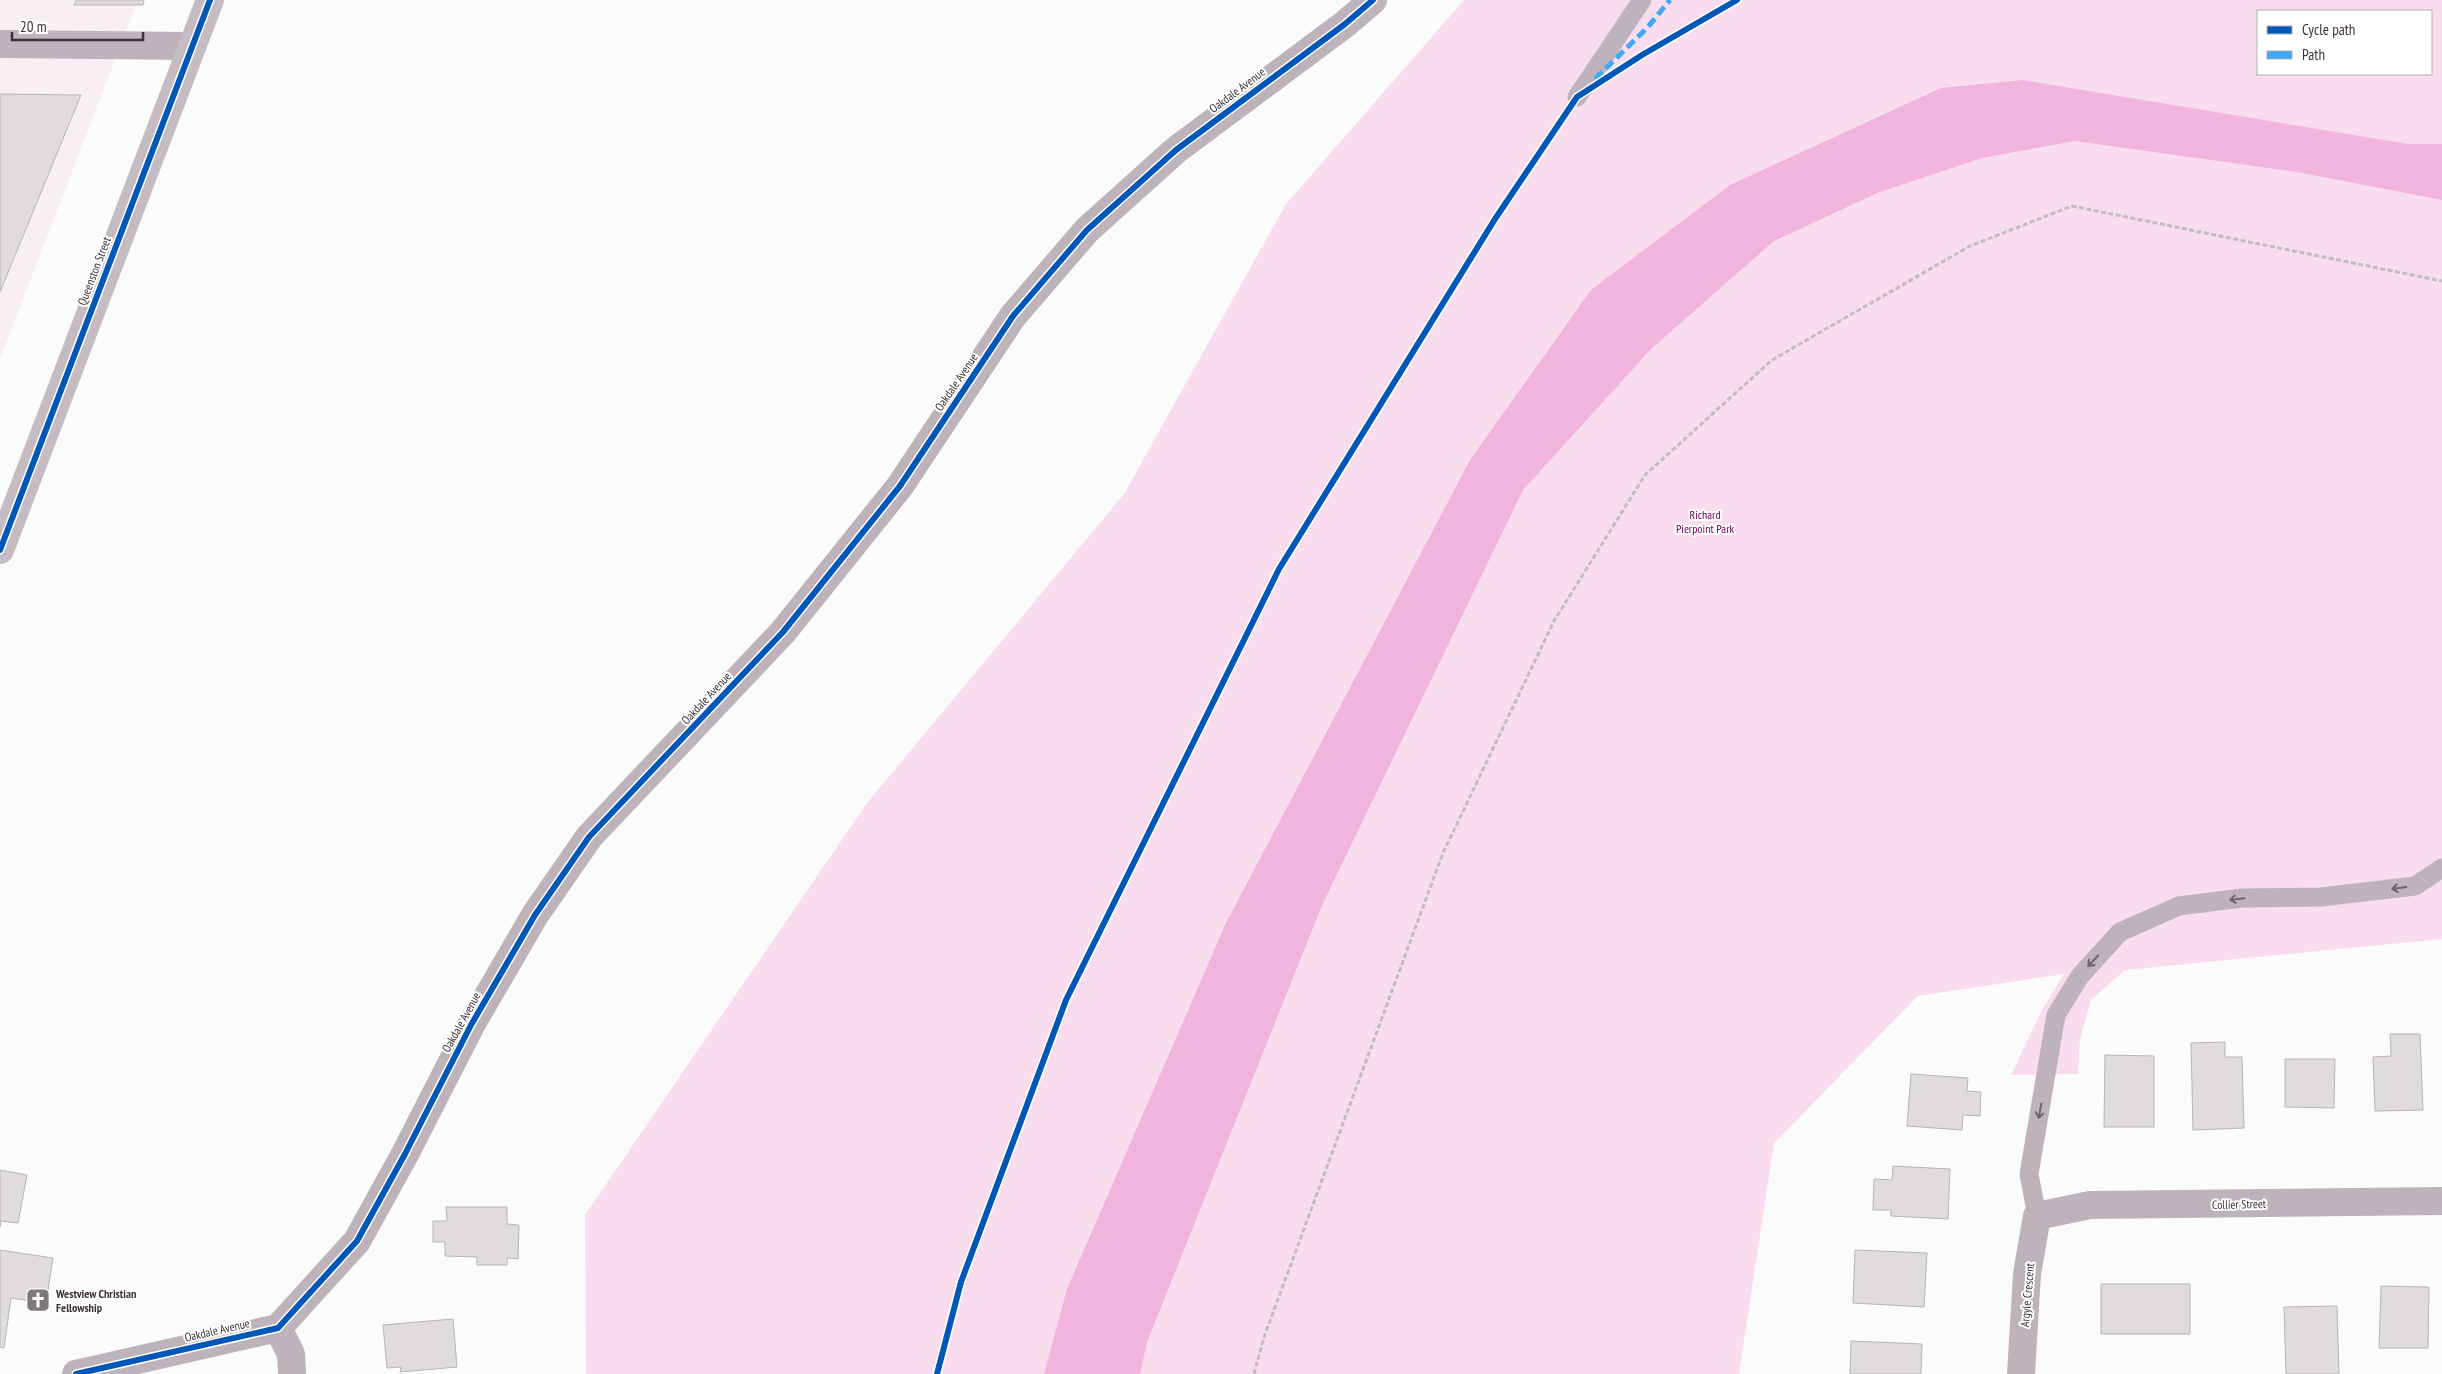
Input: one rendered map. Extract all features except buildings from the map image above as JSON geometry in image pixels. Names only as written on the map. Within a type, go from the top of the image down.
[{"type":"main road","name":"Queenston Street","points":[[0,550],[210,0]]},
{"type":"street","name":"Oakdale Avenue","points":[[76,1374],[278,1328],[357,1241],[405,1154],[481,1008],[535,915],[588,838],[784,632],[900,486],[1013,316],[1088,230],[1176,150],[1373,0]]},
{"type":"street","points":[[0,44],[192,46]]},
{"type":"street","name":"Collier Street","points":[[2037,1216],[2090,1205],[2442,1201]]},
{"type":"street","name":"Argyle Crescent","points":[[2021,1374],[2027,1274],[2037,1216]]},
{"type":"street","points":[[278,1328],[292,1354],[292,1374]]},
{"type":"lane","points":[[1577,97],[1642,0]]},
{"type":"lane","points":[[2037,1216],[2029,1174],[2056,1015],[2080,976],[2120,932],[2179,906],[2242,898],[2321,898],[2414,886],[2442,868]]},
{"type":"path","points":[[1642,54],[1738,0]]},
{"type":"path","points":[[937,1374],[961,1282],[1066,1000],[1280,569],[1495,219],[1577,97]]},
{"type":"path","points":[[1254,1374],[1267,1328],[1443,853],[1554,622],[1645,476],[1772,360],[1970,246],[2072,206],[2442,281]]},
{"type":"shaded area","points":[[0,0],[138,0],[0,359]]},
{"type":"shaded area","points":[[2023,80],[2408,144],[2442,144],[2442,200],[2297,172],[2075,141],[1982,158],[1877,193],[1774,241],[1651,349],[1523,490],[1323,903],[1147,1342],[1140,1374],[1044,1374],[1067,1289],[1226,923],[1470,460],[1591,290],[1730,185],[1941,88]]},
{"type":"green space","name":"Richard Pierpoint Park","points":[[1464,0],[2442,0],[2442,939],[2125,970],[2091,1000],[2080,1039],[2078,1074],[2011,1075],[2042,1010],[2064,974],[1918,996],[1774,1143],[1739,1374],[586,1374],[585,1215],[867,803],[1124,494],[1286,204]]},
{"type":"marked path","points":[[1595,79],[1647,28],[1670,0]]},
{"type":"cycle path","points":[[0,550],[210,0]]},
{"type":"cycle path","points":[[76,1374],[278,1328],[357,1241],[405,1154],[471,1025],[535,915],[589,837],[783,632],[900,486],[1013,316],[1087,230],[1176,150],[1345,24],[1373,0]]},
{"type":"cycle path","points":[[937,1374],[961,1282],[1066,1000],[1279,569],[1495,219],[1577,97],[1642,55],[1737,0]]},
{"type":"place","name":"Westview Christian Fellowship","points":[[38,1300]]}]
